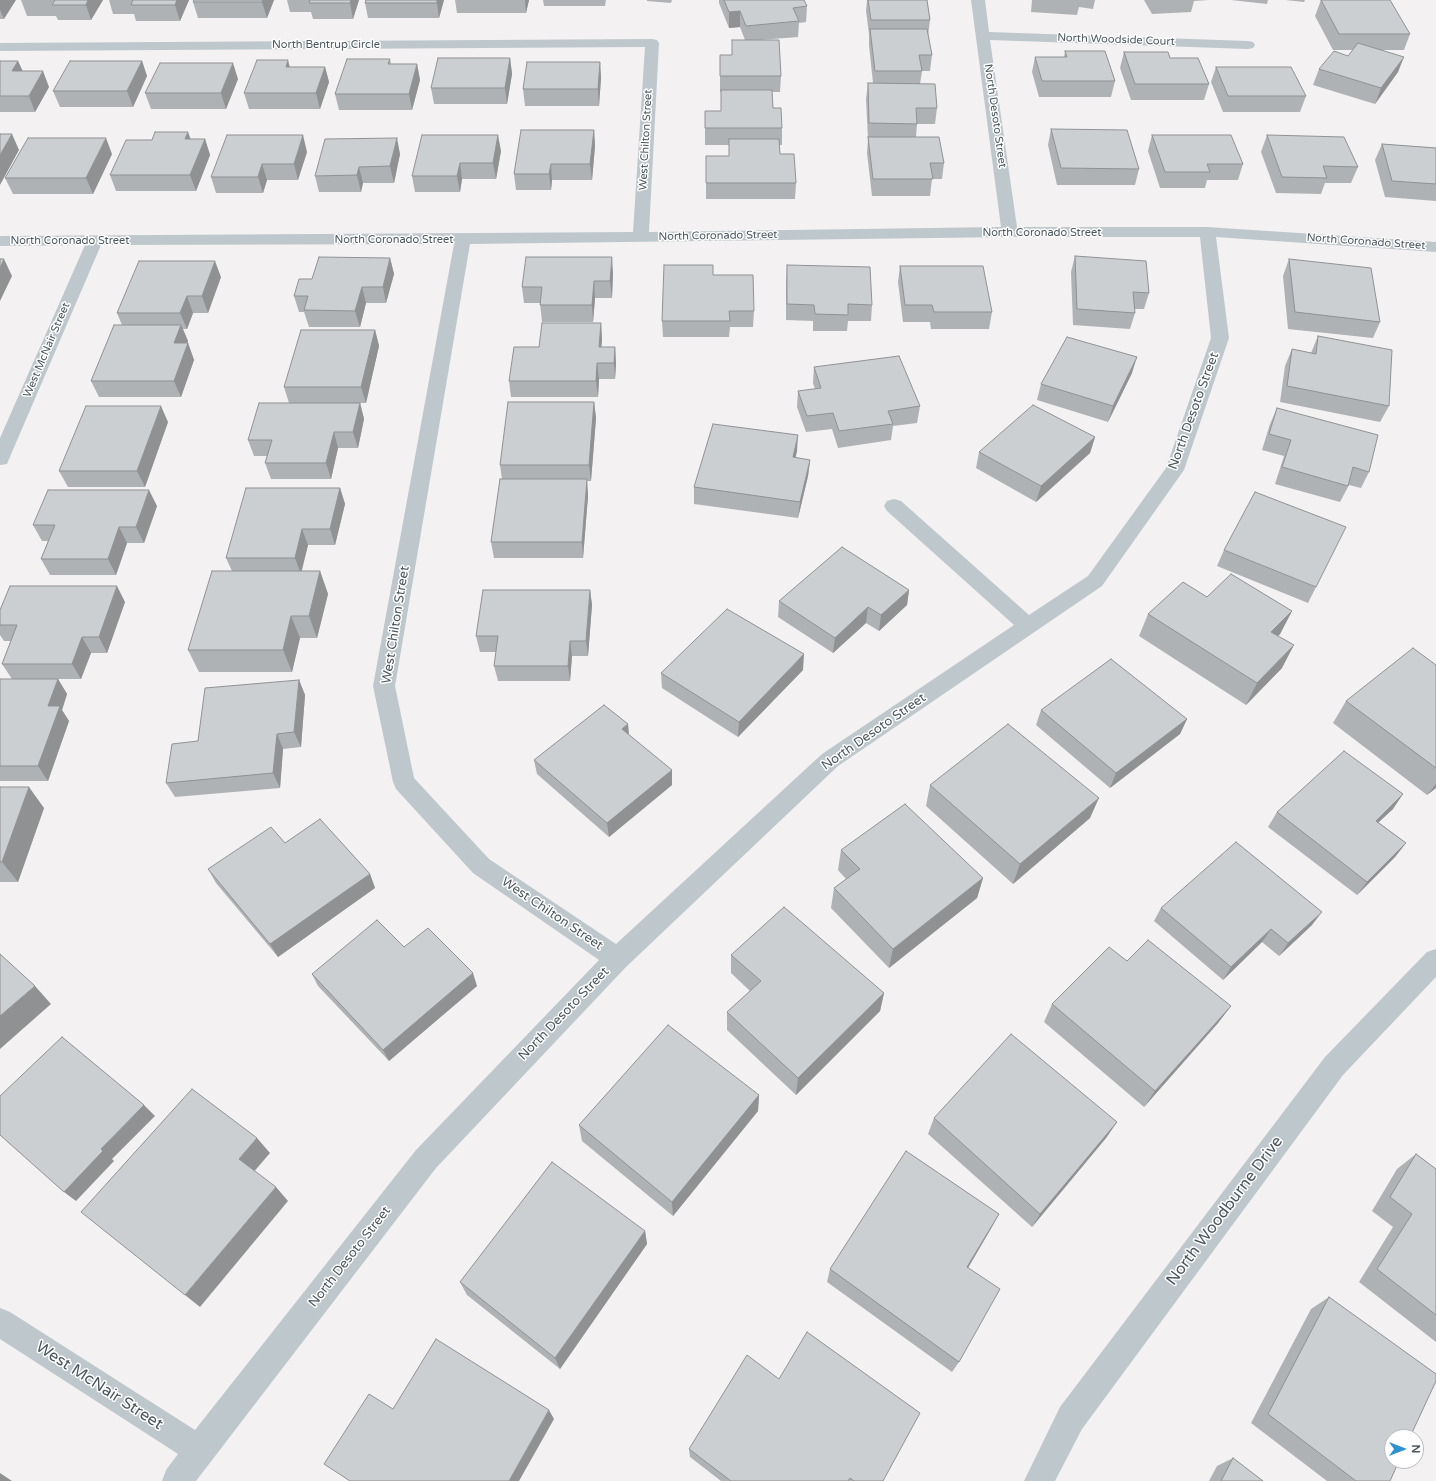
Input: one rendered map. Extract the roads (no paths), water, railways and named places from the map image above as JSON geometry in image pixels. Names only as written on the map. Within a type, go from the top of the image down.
[{"type":"street","name":"North Desoto Street","points":[[978,0],[1010,232]]},
{"type":"street","name":"North Woodside Court","points":[[984,36],[1248,45]]},
{"type":"street","name":"North Bentrup Circle","points":[[0,47],[652,43]]},
{"type":"street","name":"West Chilton Street","points":[[641,237],[652,43]]},
{"type":"street","name":"North Coronado Street","points":[[0,242],[463,239],[1010,232],[1207,232],[1436,247]]},
{"type":"street","name":"North Desoto Street","points":[[177,1481],[199,1450],[426,1159],[617,959],[830,760],[1095,581],[1175,470],[1220,338],[1207,232]]},
{"type":"street","name":"West Chilton Street","points":[[463,239],[384,686],[404,782],[481,866],[617,959]]},
{"type":"street","name":"West McNair Street","points":[[0,459],[95,242]]},
{"type":"street","points":[[894,506],[1028,626]]},
{"type":"street","name":"North Woodburne Drive","points":[[1039,1481],[1071,1418],[1334,1066],[1436,960]]},
{"type":"street","name":"West McNair Street","points":[[0,1322],[199,1450]]}]
